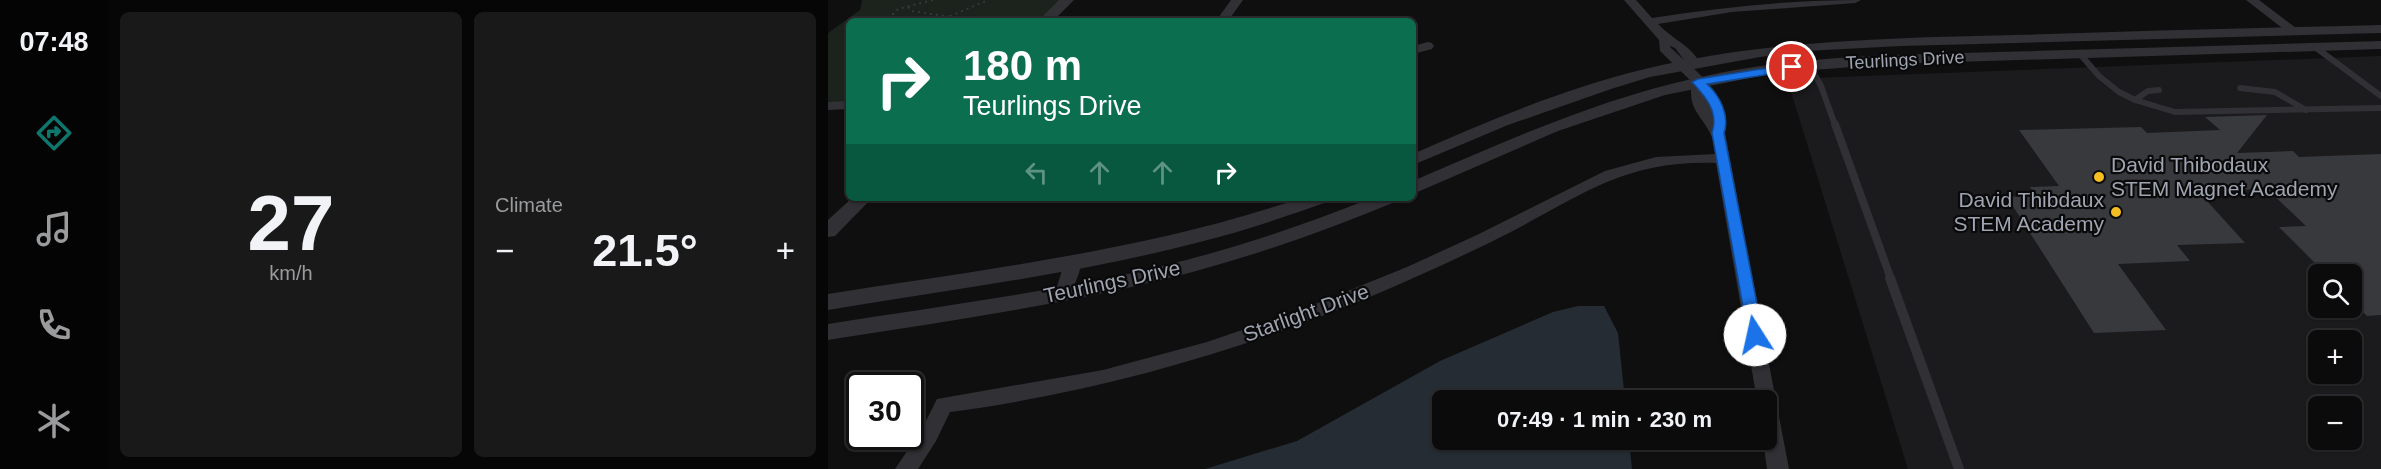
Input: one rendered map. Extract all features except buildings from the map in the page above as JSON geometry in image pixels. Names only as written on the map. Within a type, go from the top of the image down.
[{"type":"street","points":[[1048,18],[1067,0]]},
{"type":"street","points":[[1224,18],[1237,0]]},
{"type":"street","points":[[1630,0],[1665,39],[1664,48],[1676,61],[1686,66],[1698,82],[1696,91],[1708,124],[1718,133],[1765,390]]},
{"type":"street","points":[[1649,22],[1732,9],[1855,0]]},
{"type":"street","points":[[2252,0],[2315,47]]},
{"type":"street","name":"Teurlings Drive","points":[[1416,159],[1502,121],[1648,73],[1760,52],[1806,47],[2381,29]]},
{"type":"street","points":[[2065,38],[2080,54]]},
{"type":"street","name":"Teurlings Drive","points":[[1416,187],[1522,138],[1622,102],[1698,82],[1773,69],[1864,61],[2381,45]]},
{"type":"street","points":[[1416,49],[1428,46]]},
{"type":"street","points":[[828,106],[846,105]]},
{"type":"street","name":"Starlight Drive","points":[[906,469],[929,435],[944,405],[1046,390],[1221,344],[1299,319],[1370,290],[1629,168],[1660,160],[1723,159]]},
{"type":"street","points":[[828,231],[860,201]]},
{"type":"street","name":"Teurlings Drive","points":[[828,302],[1072,264],[1233,228],[1311,201]]},
{"type":"street","name":"Teurlings Drive","points":[[828,332],[1064,293],[1138,278],[1302,232],[1380,201]]},
{"type":"street","points":[[1064,293],[1072,264]]},
{"type":"street","points":[[1775,450],[1778,469]]},
{"type":"lane","points":[[2315,47],[2381,96]]},
{"type":"lane","points":[[2080,54],[2107,84],[2135,100],[2175,112],[2381,108]]},
{"type":"lane","points":[[1810,66],[1821,87],[1959,469]]},
{"type":"lane","points":[[2240,87],[2274,91],[2286,95],[2306,110]]},
{"type":"lane","points":[[2135,100],[2148,91],[2159,90]]},
{"type":"path","points":[[893,18],[894,12],[933,0]]},
{"type":"path","points":[[947,18],[988,0]]},
{"type":"path","points":[[908,7],[911,11],[958,18]]},
{"type":"shaded area","points":[[862,0],[1065,0],[1046,18],[849,18],[860,10]]},
{"type":"shaded area","points":[[846,20],[846,106],[828,106],[828,33]]},
{"type":"shaded area","name":"David Thibodaux STEM Magnet Academy","points":[[2381,56],[2381,469],[1908,469],[1787,79]]},
{"type":"shaded area","points":[[1578,306],[1604,306],[1618,333],[1624,390],[1432,390],[1432,450],[1630,450],[1632,469],[1205,469],[1297,441],[1440,361],[1553,312]]},
{"type":"place","name":"David Thibodaux STEM Magnet Academy","points":[[2099,177]]},
{"type":"place","name":"David Thibdaux STEM Academy","points":[[2116,212]]},
{"type":"route","points":[[1755,335],[1718,133],[1721,124],[1718,107],[1706,89],[1698,82],[1792,67]]}]
